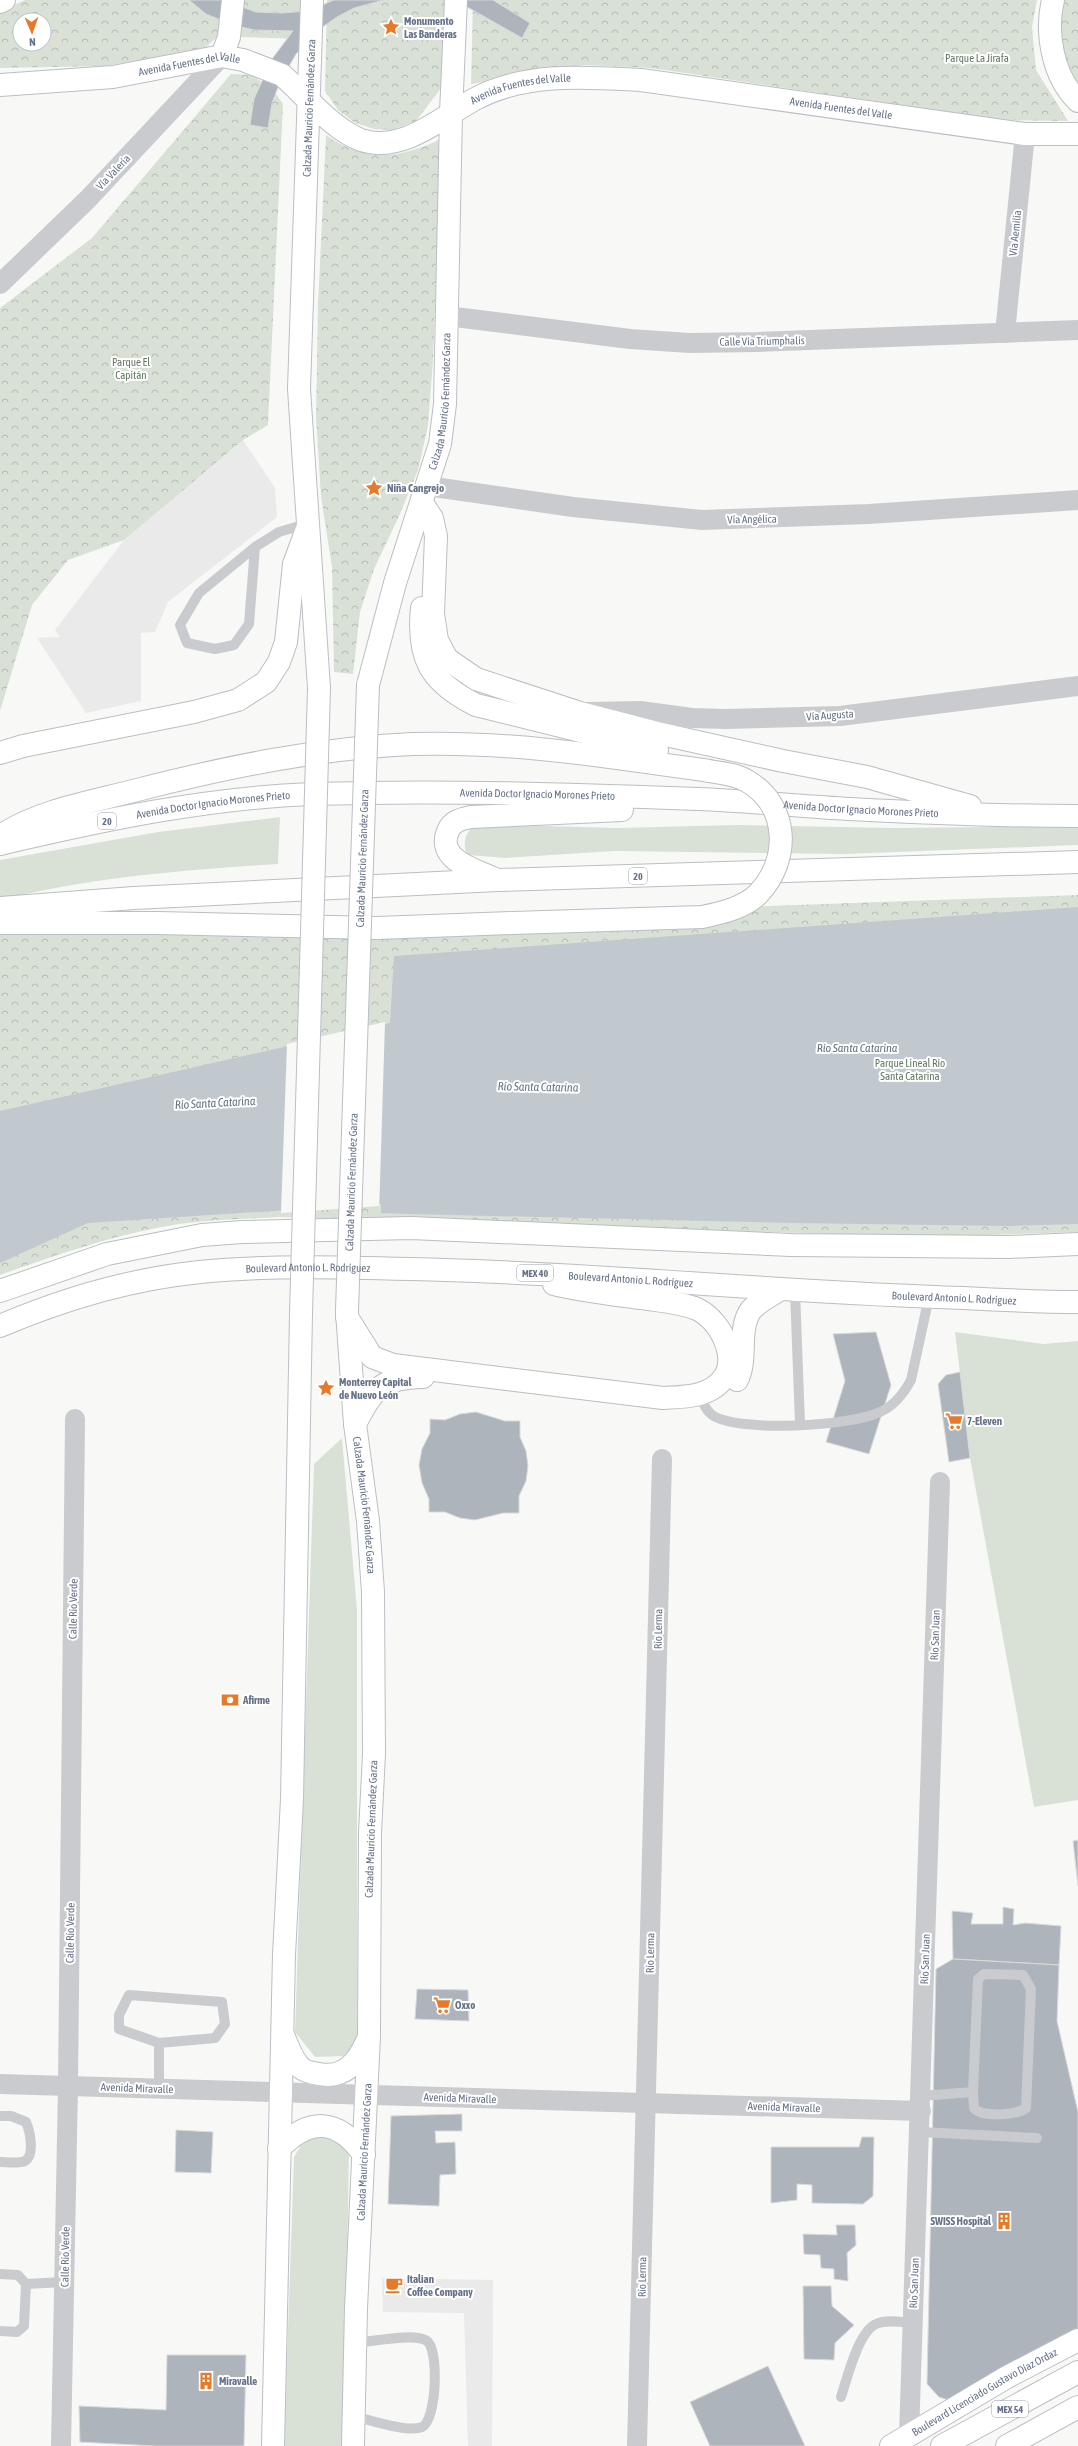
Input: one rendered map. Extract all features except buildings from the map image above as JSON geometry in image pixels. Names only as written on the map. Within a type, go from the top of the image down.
[{"type":"main road","points":[[0,2],[4,0]]},
{"type":"main road","points":[[222,56],[229,37],[233,0]]},
{"type":"main road","name":"Calzada Mauricio Fernández Garza","points":[[273,2446],[279,2150],[292,1799],[301,1313],[319,688],[299,389],[312,0]]},
{"type":"main road","name":"Calzada Mauricio Fernández Garza","points":[[353,2446],[355,2343],[368,2039],[370,1833],[374,1754],[373,1592],[368,1521],[355,1424],[347,1314],[368,685],[381,631],[440,444],[445,404],[451,113],[456,0]]},
{"type":"main road","points":[[1053,0],[1050,25],[1052,47],[1060,77],[1078,101]]},
{"type":"main road","name":"Avenida Fuentes del Valle","points":[[0,85],[113,77],[222,56],[243,60],[273,70],[282,75],[309,101],[343,130],[362,140],[382,143],[409,137],[476,99],[509,86],[542,79],[577,77],[641,80],[1025,134],[1078,134]]},
{"type":"main road","points":[[425,495],[434,525],[434,631],[447,659],[476,679],[580,713],[783,762],[868,777],[1000,816]]},
{"type":"main road","points":[[0,753],[23,746],[194,712],[238,700],[266,682],[279,662],[286,642],[294,564],[307,526]]},
{"type":"main road","points":[[434,560],[423,595],[420,633],[422,651],[429,667],[440,682],[456,695],[476,705],[596,736],[675,754],[695,761],[709,771]]},
{"type":"main road","points":[[0,836],[35,818],[62,810],[243,765],[342,750],[414,744],[518,748],[589,754],[736,776],[747,781],[766,797],[776,814],[781,831],[781,853],[774,873],[758,894],[742,905],[723,912],[702,917],[377,928],[158,923],[0,923]]},
{"type":"main road","name":"Avenida Doctor Ignacio Morones Prieto","points":[[0,844],[85,824],[208,804],[309,794],[454,793],[698,799],[1000,816],[1078,816]]},
{"type":"main road","points":[[498,880],[472,869],[453,858],[447,848],[446,835],[453,823],[461,819],[471,817],[621,810],[698,799]]},
{"type":"main road","name":"20","points":[[0,908],[134,898],[498,880],[1078,862]]},
{"type":"main road","points":[[0,1291],[107,1254],[202,1235],[242,1232],[411,1228],[791,1245],[1009,1247],[1078,1244]]},
{"type":"main road","name":"Boulevard Antonio L. Rodríguez","points":[[0,1326],[74,1299],[136,1282],[198,1272],[258,1268],[343,1268],[512,1272],[604,1276],[787,1290],[1078,1302]]},
{"type":"main road","points":[[512,1272],[584,1291],[677,1303],[698,1310],[716,1325],[723,1337],[729,1356],[729,1365],[722,1381],[702,1402]]},
{"type":"main road","points":[[355,1424],[374,1393],[381,1386],[400,1378],[452,1380],[666,1412],[726,1396],[738,1379],[744,1358],[745,1325],[752,1310],[787,1290]]},
{"type":"main road","points":[[347,1314],[372,1357],[393,1365],[702,1402]]},
{"type":"main road","points":[[283,2034],[295,2059],[302,2068],[310,2072],[329,2076],[339,2074],[350,2068],[357,2060],[368,2039]]},
{"type":"main road","points":[[279,2150],[293,2134],[313,2126],[333,2128],[352,2138],[364,2154]]},
{"type":"main road","name":"Boulevard Licenciado Gustavo Díaz Ordaz","points":[[900,2441],[1008,2377],[1078,2340]]},
{"type":"main road","name":"MEX 54","points":[[942,2446],[1078,2372]]},
{"type":"main road","name":"MEX 54","points":[[1007,2446],[1078,2408]]},
{"type":"street","name":"Vía Valeria","points":[[0,284],[88,199],[222,56]]},
{"type":"street","name":"Vía Aemilia","points":[[1005,333],[1025,134]]},
{"type":"street","name":"Calle Vía Triumphalis","points":[[447,316],[630,339],[690,343],[1078,330]]},
{"type":"street","name":"Vía Angélica","points":[[425,495],[702,520],[869,514],[1078,500]]},
{"type":"street","name":"Vía Augusta","points":[[580,713],[622,710],[692,718],[840,716],[1078,686]]},
{"type":"street","name":"Calle Río Verde","points":[[61,2446],[68,2086],[75,1419]]},
{"type":"street","name":"Río Lerma","points":[[637,2446],[662,1459]]},
{"type":"street","name":"Río San Juan","points":[[900,2441],[913,2323],[940,1482]]},
{"type":"street","name":"Avenida Miravalle","points":[[0,2084],[646,2103],[921,2103]]},
{"type":"lane","points":[[255,547],[249,624],[234,645],[215,649],[187,643],[180,625],[199,593],[255,547],[279,532],[307,526]]},
{"type":"lane","points":[[787,1290],[800,1424]]},
{"type":"lane","points":[[702,1402],[723,1420],[742,1425],[775,1426],[800,1424],[852,1419],[880,1412],[905,1392],[911,1380],[929,1297]]},
{"type":"lane","points":[[984,1974],[1023,1975],[1031,1989],[1026,2108],[1021,2112],[983,2114],[974,2108],[973,2092],[978,1979],[984,1974]]},
{"type":"lane","points":[[129,1995],[222,2002],[225,2024],[215,2038],[159,2044],[119,2029],[119,2015],[129,1995]]},
{"type":"lane","points":[[159,2044],[159,2089]]},
{"type":"lane","points":[[921,2103],[973,2092]]},
{"type":"lane","points":[[0,2116],[11,2116],[26,2122],[30,2130],[30,2155],[25,2161],[0,2162]]},
{"type":"lane","points":[[920,2132],[1037,2138]]},
{"type":"lane","points":[[0,2274],[18,2275],[26,2284],[24,2326],[17,2332],[0,2331]]},
{"type":"lane","points":[[26,2284],[64,2282]]},
{"type":"lane","points":[[840,2397],[864,2333],[876,2324],[893,2322],[913,2323]]},
{"type":"lane","points":[[354,2416],[405,2427],[418,2428],[424,2426],[433,2411],[434,2357],[432,2347],[427,2341],[420,2338],[413,2337],[355,2343]]},
{"type":"shaded area","points":[[243,440],[275,488],[277,517],[168,602],[155,632],[141,633],[141,701],[86,713],[37,638],[60,637],[55,630],[124,540]]},
{"type":"shaded area","points":[[382,2278],[493,2280],[492,2446],[468,2446],[464,2313],[383,2312]]},
{"type":"green space","points":[[25,0],[225,0],[224,24],[217,37],[204,49],[105,66],[0,68],[0,11]]},
{"type":"green space","points":[[242,0],[306,0],[304,39],[240,37]]},
{"type":"green space","points":[[327,0],[445,0],[442,87],[416,121],[392,130],[374,129],[355,123],[338,110],[325,91]]},
{"type":"green space","name":"Parque La Jirafa","points":[[473,0],[1037,0],[1032,27],[1036,70],[1068,121],[1002,120],[651,68],[584,65],[471,84]]},
{"type":"green space","points":[[1062,0],[1078,0],[1078,83],[1060,59],[1060,4]]},
{"type":"green space","name":"Parque El Capitán","points":[[231,74],[253,75],[276,94],[283,104],[268,425],[243,440],[124,540],[68,560],[32,605],[0,711],[0,308],[92,238]]},
{"type":"green space","points":[[326,135],[355,150],[369,154],[382,155],[411,151],[441,139],[433,361],[428,426],[418,470],[400,514],[374,569],[360,612],[353,674],[334,672],[332,567],[321,497],[316,416],[318,305]]},
{"type":"green space","points":[[280,817],[278,864],[173,872],[104,880],[35,892],[0,900],[0,860],[158,832]]},
{"type":"green space","points":[[475,824],[616,828],[737,825],[893,828],[1078,826],[1078,845],[846,854],[614,851],[506,858],[467,855],[465,850],[465,838]]},
{"type":"green space","name":"Río Santa Catarina","points":[[1078,895],[1078,1232],[929,1237],[278,1217],[187,1223],[116,1237],[69,1251],[0,1275],[0,933]]},
{"type":"green space","points":[[955,1332],[1043,1344],[1078,1341],[1078,1800],[1034,1807],[970,1458]]},
{"type":"green space","points":[[342,1438],[357,1610],[357,2041],[343,2056],[315,2057],[295,2032],[314,1464]]},
{"type":"green space","points":[[327,2132],[349,2148],[344,2446],[284,2446],[294,2157],[303,2142]]},
{"type":"water","name":"Río Santa Catarina","points":[[1078,907],[1078,1224],[1011,1226],[792,1223],[408,1214],[381,1213],[381,1204],[88,1223],[0,1263],[0,1111],[390,1023],[394,956]]},
{"type":"pier","points":[[385,1022],[379,1214],[379,1206],[281,1213],[287,1044]]},
{"type":"place","name":"Monumento Las Banderas","points":[[391,27]]},
{"type":"place","name":"Niña Cangrejo","points":[[374,488]]},
{"type":"place","name":"Monterrey Capital de Nuevo León","points":[[326,1388]]},
{"type":"place","name":"7-Eleven","points":[[954,1421]]},
{"type":"place","name":"Afirme","points":[[230,1700]]},
{"type":"place","name":"Oxxo","points":[[442,2005]]},
{"type":"place","name":"SWISS Hospital","points":[[1004,2221]]},
{"type":"place","name":"Italian Coffee Company","points":[[394,2285]]},
{"type":"place","name":"Miravalle","points":[[206,2381]]},
{"type":"park label","name":"Parque Lineal Río Santa Catarina","points":[[910,1069]]}]
